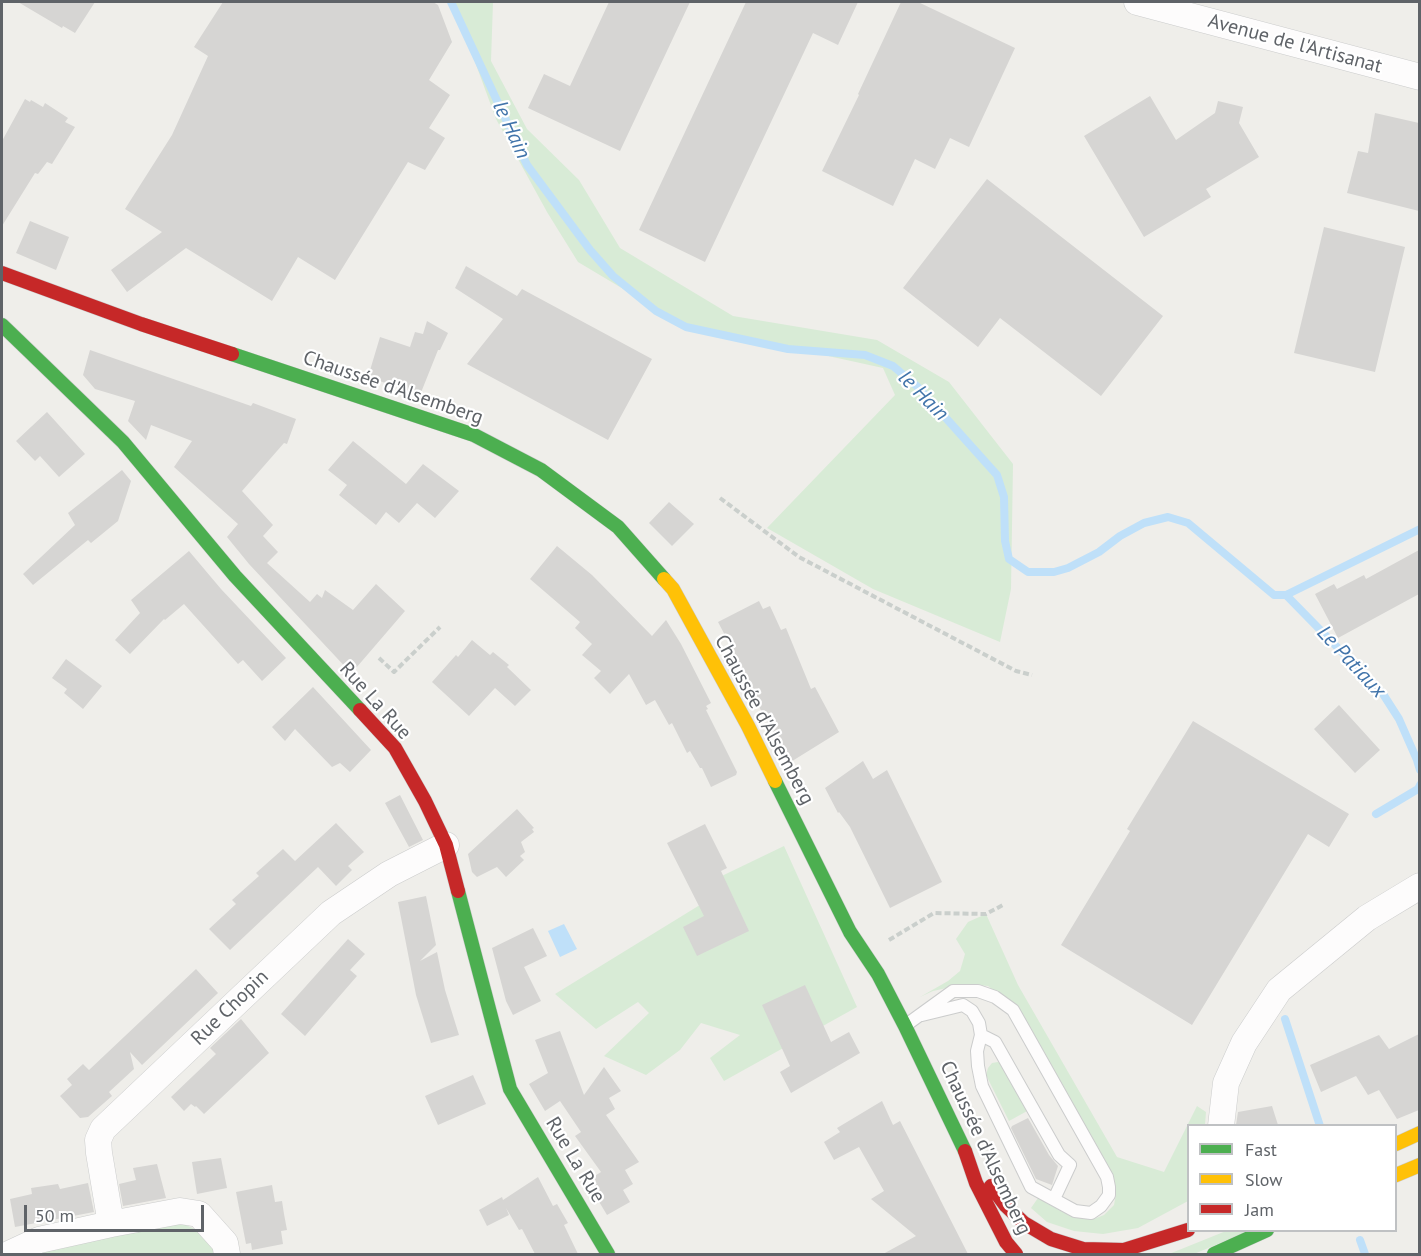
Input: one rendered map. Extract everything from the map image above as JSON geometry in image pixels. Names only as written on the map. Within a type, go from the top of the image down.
[{"type":"main road","name":"Chaussée d'Alsemberg","points":[[2,273],[141,324],[474,435],[541,470],[618,527],[673,589],[748,726],[850,932],[878,974],[905,1026],[969,1159],[976,1183],[1006,1242],[1016,1254]]},
{"type":"main road","name":"Rue La Rue","points":[[2,325],[123,442],[234,576],[395,748],[425,801],[446,845],[510,1089],[608,1254]]},
{"type":"main road","name":"Chaussée d'Alsemberg","points":[[850,932],[862,972]]},
{"type":"main road","points":[[1397,1143],[1419,1133]]},
{"type":"main road","points":[[969,1159],[1006,1206],[1024,1223],[1051,1239],[1083,1249],[1124,1250],[1187,1230]]},
{"type":"main road","points":[[1397,1174],[1419,1165]]},
{"type":"main road","points":[[1153,1254],[1195,1232]]},
{"type":"main road","points":[[1214,1254],[1263,1232]]},
{"type":"street","name":"Avenue de l'Artisanat","points":[[1137,2],[1419,77]]},
{"type":"street","name":"Rue Chopin","points":[[111,1224],[99,1153],[98,1140],[103,1129],[331,913],[389,874],[446,845]]},
{"type":"street","points":[[1221,1124],[1226,1083],[1244,1043],[1279,990],[1367,918],[1419,886]]},
{"type":"street","points":[[9,1254],[39,1240],[180,1211],[199,1214],[225,1243],[227,1254]]},
{"type":"lane","points":[[905,1026],[953,991],[978,991],[995,997],[1013,1010],[1107,1178],[1109,1196],[1101,1206],[1091,1212],[1075,1211],[1031,1187],[982,1086],[977,1051],[981,1035],[979,1023],[972,1011],[963,1005],[922,1015]]},
{"type":"lane","points":[[981,1035],[995,1042],[1059,1155],[1070,1165],[1054,1199]]},
{"type":"path","points":[[720,498],[799,557],[1016,671],[1032,675]]},
{"type":"path","points":[[380,658],[394,672],[440,627]]},
{"type":"path","points":[[865,954],[934,914],[986,914],[1003,906]]},
{"type":"green space","points":[[453,2],[493,2],[491,61],[527,129],[579,180],[620,248],[733,316],[877,340],[949,382],[1013,464],[1011,589],[1000,642],[873,589],[767,528],[895,395],[883,368],[682,324],[578,262],[547,212],[496,119]]},
{"type":"green space","points":[[784,846],[857,1007],[724,1081],[710,1058],[740,1035],[701,1023],[680,1050],[646,1075],[604,1056],[649,1013],[638,1002],[596,1029],[555,994],[708,900],[701,886]]},
{"type":"green space","points":[[986,914],[1018,985],[1117,1157],[1164,1172],[1187,1126],[1187,1202],[1138,1228],[1103,1234],[1074,1231],[1047,1222],[1031,1208],[1038,1198],[1070,1216],[1094,1219],[1104,1215],[1114,1205],[1116,1194],[1110,1178],[1006,1000],[988,986],[965,984],[933,991],[920,997],[948,981],[960,971],[965,954],[956,939],[968,922]]},
{"type":"green space","points":[[998,1062],[1005,1065],[1029,1110],[1009,1121],[986,1075],[992,1063]]},
{"type":"green space","points":[[1197,1106],[1206,1112],[1205,1124],[1188,1124]]},
{"type":"green space","points":[[172,1225],[186,1225],[201,1232],[213,1247],[215,1254],[39,1254],[44,1250]]},
{"type":"green space","points":[[1224,1232],[1247,1232],[1194,1254],[1169,1254]]},
{"type":"water","points":[[564,924],[577,949],[560,957],[548,931]]},
{"type":"building","points":[[18,2],[95,2],[75,33],[63,26],[62,28]]},
{"type":"building","points":[[223,2],[433,2],[438,5],[452,42],[429,80],[450,95],[429,128],[445,138],[425,170],[408,162],[335,280],[298,257],[272,301],[186,248],[127,292],[111,270],[162,232],[125,209],[172,135],[208,56],[194,47]]},
{"type":"building","points":[[609,2],[690,2],[620,151],[528,108],[544,74],[570,86]]},
{"type":"building","points":[[746,2],[858,2],[838,45],[813,33],[705,262],[639,230]]},
{"type":"building","points":[[901,2],[918,2],[1015,48],[969,147],[950,138],[935,169],[915,159],[893,206],[822,171]]},
{"type":"building","points":[[1150,96],[1176,140],[1215,113],[1218,101],[1243,107],[1239,123],[1259,157],[1206,189],[1211,197],[1144,237],[1084,136]]},
{"type":"building","points":[[25,99],[43,107],[45,103],[68,118],[65,122],[75,127],[52,164],[47,162],[38,174],[35,173],[2,226],[2,141]]},
{"type":"building","points":[[1375,113],[1419,123],[1419,211],[1347,193],[1358,151],[1368,153]]},
{"type":"building","points":[[987,179],[1163,316],[1101,396],[1000,318],[978,347],[903,288]]},
{"type":"building","points":[[30,221],[69,237],[56,270],[16,253]]},
{"type":"building","points":[[1324,227],[1405,247],[1375,372],[1294,353]]},
{"type":"building","points":[[466,266],[517,296],[522,289],[652,359],[608,440],[467,364],[503,319],[455,288]]},
{"type":"building","points":[[427,321],[448,333],[438,350],[420,395],[368,377],[380,337],[410,347],[415,332],[423,334]]},
{"type":"building","points":[[90,350],[251,406],[253,403],[296,419],[287,444],[284,443],[242,491],[273,525],[263,536],[278,552],[267,563],[310,602],[317,594],[322,598],[325,590],[353,610],[376,584],[405,611],[356,668],[350,672],[249,564],[227,537],[238,524],[174,467],[192,441],[151,425],[146,440],[128,421],[135,401],[95,389],[83,375]]},
{"type":"building","points":[[47,412],[85,454],[59,477],[40,456],[35,461],[16,441]]},
{"type":"building","points":[[353,441],[406,484],[423,464],[459,491],[435,518],[417,503],[399,523],[386,512],[376,525],[339,495],[347,485],[328,470]]},
{"type":"building","points":[[122,470],[131,481],[118,521],[91,543],[88,540],[33,585],[23,574],[75,525],[68,513]]},
{"type":"building","points":[[669,502],[694,524],[672,546],[649,523]]},
{"type":"building","points":[[557,546],[592,575],[652,636],[666,620],[711,703],[706,706],[708,709],[706,710],[737,772],[736,775],[711,787],[690,751],[687,753],[672,723],[669,725],[655,700],[646,705],[629,674],[610,694],[594,678],[601,671],[582,655],[592,644],[575,628],[580,622],[530,579]]},
{"type":"building","points":[[1419,550],[1419,594],[1338,638],[1315,594],[1334,584],[1337,589],[1364,575],[1366,579]]},
{"type":"building","points":[[189,551],[221,589],[286,658],[262,681],[243,660],[238,664],[184,604],[164,619],[130,654],[115,640],[140,613],[131,600]]},
{"type":"building","points":[[759,601],[763,609],[770,606],[781,630],[786,628],[811,689],[815,687],[839,732],[789,763],[718,622]]},
{"type":"building","points":[[472,640],[490,655],[493,652],[509,665],[507,667],[531,690],[515,706],[495,688],[469,716],[432,682]]},
{"type":"building","points":[[66,659],[102,686],[83,709],[64,693],[67,689],[52,678]]},
{"type":"building","points":[[313,687],[371,750],[350,772],[340,763],[332,767],[295,729],[285,741],[272,727]]},
{"type":"building","points":[[1339,705],[1380,750],[1355,773],[1314,729]]},
{"type":"building","points":[[1193,721],[1349,814],[1329,847],[1308,834],[1192,1025],[1061,945],[1130,831],[1127,829]]},
{"type":"building","points":[[863,761],[873,779],[887,770],[942,882],[890,908],[850,827],[838,813],[825,788]]},
{"type":"building","points":[[400,795],[423,840],[409,847],[385,803]]},
{"type":"building","points":[[517,809],[534,828],[532,829],[534,832],[521,842],[525,852],[520,856],[524,860],[506,877],[497,867],[477,877],[472,872],[468,854]]},
{"type":"building","points":[[336,823],[364,852],[348,866],[352,870],[336,886],[318,867],[230,950],[209,929],[236,904],[232,900],[259,876],[256,873],[283,849],[295,861]]},
{"type":"building","points":[[705,824],[727,868],[721,871],[749,931],[697,956],[683,927],[704,916],[667,843]]},
{"type":"building","points":[[426,896],[436,945],[420,961],[437,952],[445,990],[459,1035],[431,1043],[416,995],[398,902]]},
{"type":"building","points":[[533,928],[547,956],[524,967],[541,1001],[513,1015],[506,1001],[492,948]]},
{"type":"building","points":[[348,939],[365,954],[350,970],[357,976],[305,1036],[281,1014]]},
{"type":"building","points":[[196,969],[218,993],[142,1065],[130,1052],[134,1069],[109,1092],[112,1096],[88,1117],[80,1118],[60,1096],[72,1085],[67,1079],[83,1064],[89,1070]]},
{"type":"building","points":[[805,985],[831,1042],[849,1032],[860,1053],[791,1093],[780,1072],[790,1066],[762,1005]]},
{"type":"building","points":[[241,1019],[269,1053],[204,1114],[191,1104],[184,1111],[171,1097],[216,1054],[210,1048]]},
{"type":"building","points":[[560,1031],[584,1095],[604,1067],[621,1091],[609,1098],[615,1109],[606,1115],[639,1162],[625,1170],[633,1184],[623,1190],[630,1202],[607,1215],[589,1185],[596,1181],[593,1177],[601,1172],[575,1136],[581,1132],[560,1101],[545,1111],[529,1084],[548,1073],[535,1040]]},
{"type":"building","points":[[1419,1034],[1419,1110],[1397,1119],[1379,1090],[1368,1095],[1356,1076],[1321,1092],[1310,1065],[1379,1035],[1389,1049]]},
{"type":"building","points":[[473,1075],[486,1104],[438,1125],[425,1096]]},
{"type":"building","points":[[882,1101],[893,1125],[900,1121],[968,1254],[883,1254],[916,1236],[871,1199],[884,1191],[859,1147],[834,1160],[824,1142],[840,1132],[837,1128]]},
{"type":"building","points":[[1272,1106],[1278,1124],[1236,1124],[1238,1112]]},
{"type":"building","points":[[1028,1118],[1049,1155],[1058,1166],[1052,1185],[1036,1179],[1011,1128]]},
{"type":"building","points":[[221,1158],[227,1188],[197,1194],[192,1162]]},
{"type":"building","points":[[157,1164],[166,1198],[123,1206],[119,1184],[136,1180],[133,1168]]},
{"type":"building","points":[[538,1177],[553,1206],[557,1204],[568,1223],[564,1225],[578,1254],[535,1254],[522,1229],[519,1230],[506,1208],[509,1215],[487,1226],[479,1210],[502,1197],[503,1200]]},
{"type":"building","points":[[88,1183],[94,1212],[15,1227],[10,1199],[32,1194],[31,1188],[58,1184],[60,1189]]},
{"type":"building","points":[[272,1185],[275,1202],[282,1201],[287,1230],[281,1231],[283,1244],[252,1250],[251,1243],[246,1244],[236,1192]]},
{"type":"waterway","name":"le Hain","points":[[451,2],[527,165],[590,250],[613,276],[656,311],[686,327],[788,349],[865,355],[893,366],[919,388],[997,475],[1004,497],[1005,541],[1009,559],[1028,572],[1054,572],[1068,568],[1099,552],[1120,536],[1144,523],[1168,517],[1188,523],[1274,595],[1286,595],[1420,529]]},
{"type":"waterway","name":"Le Patiaux","points":[[1286,595],[1383,694],[1399,719],[1420,770]]},
{"type":"waterway","name":"Le Patiaux","points":[[1376,814],[1418,789],[1420,785]]},
{"type":"waterway","name":"Le Patiaux","points":[[1285,1019],[1319,1124]]},
{"type":"waterway","name":"Le Patiaux","points":[[1360,1240],[1365,1254]]},
{"type":"traffic: fast","points":[[2,325],[123,442],[235,576],[360,710]]},
{"type":"traffic: fast","points":[[232,354],[474,435],[541,470],[618,527],[664,579]]},
{"type":"traffic: fast","points":[[775,781],[850,932],[878,974],[905,1026],[965,1151]]},
{"type":"traffic: fast","points":[[458,891],[510,1089],[608,1254]]},
{"type":"traffic: fast","points":[[1214,1254],[1263,1232]]},
{"type":"traffic: slow","points":[[664,579],[673,589],[748,726],[775,781]]},
{"type":"traffic: slow","points":[[1397,1144],[1420,1133]]},
{"type":"traffic: slow","points":[[1397,1175],[1420,1165]]},
{"type":"traffic: jam","points":[[2,273],[141,324],[232,354]]},
{"type":"traffic: jam","points":[[360,710],[395,748],[425,801],[446,845],[458,891]]},
{"type":"traffic: jam","points":[[965,1151],[976,1183],[1006,1242],[1016,1254]]},
{"type":"traffic: jam","points":[[991,1186],[1006,1206],[1024,1223],[1051,1239],[1083,1249],[1124,1250],[1187,1230]]}]
